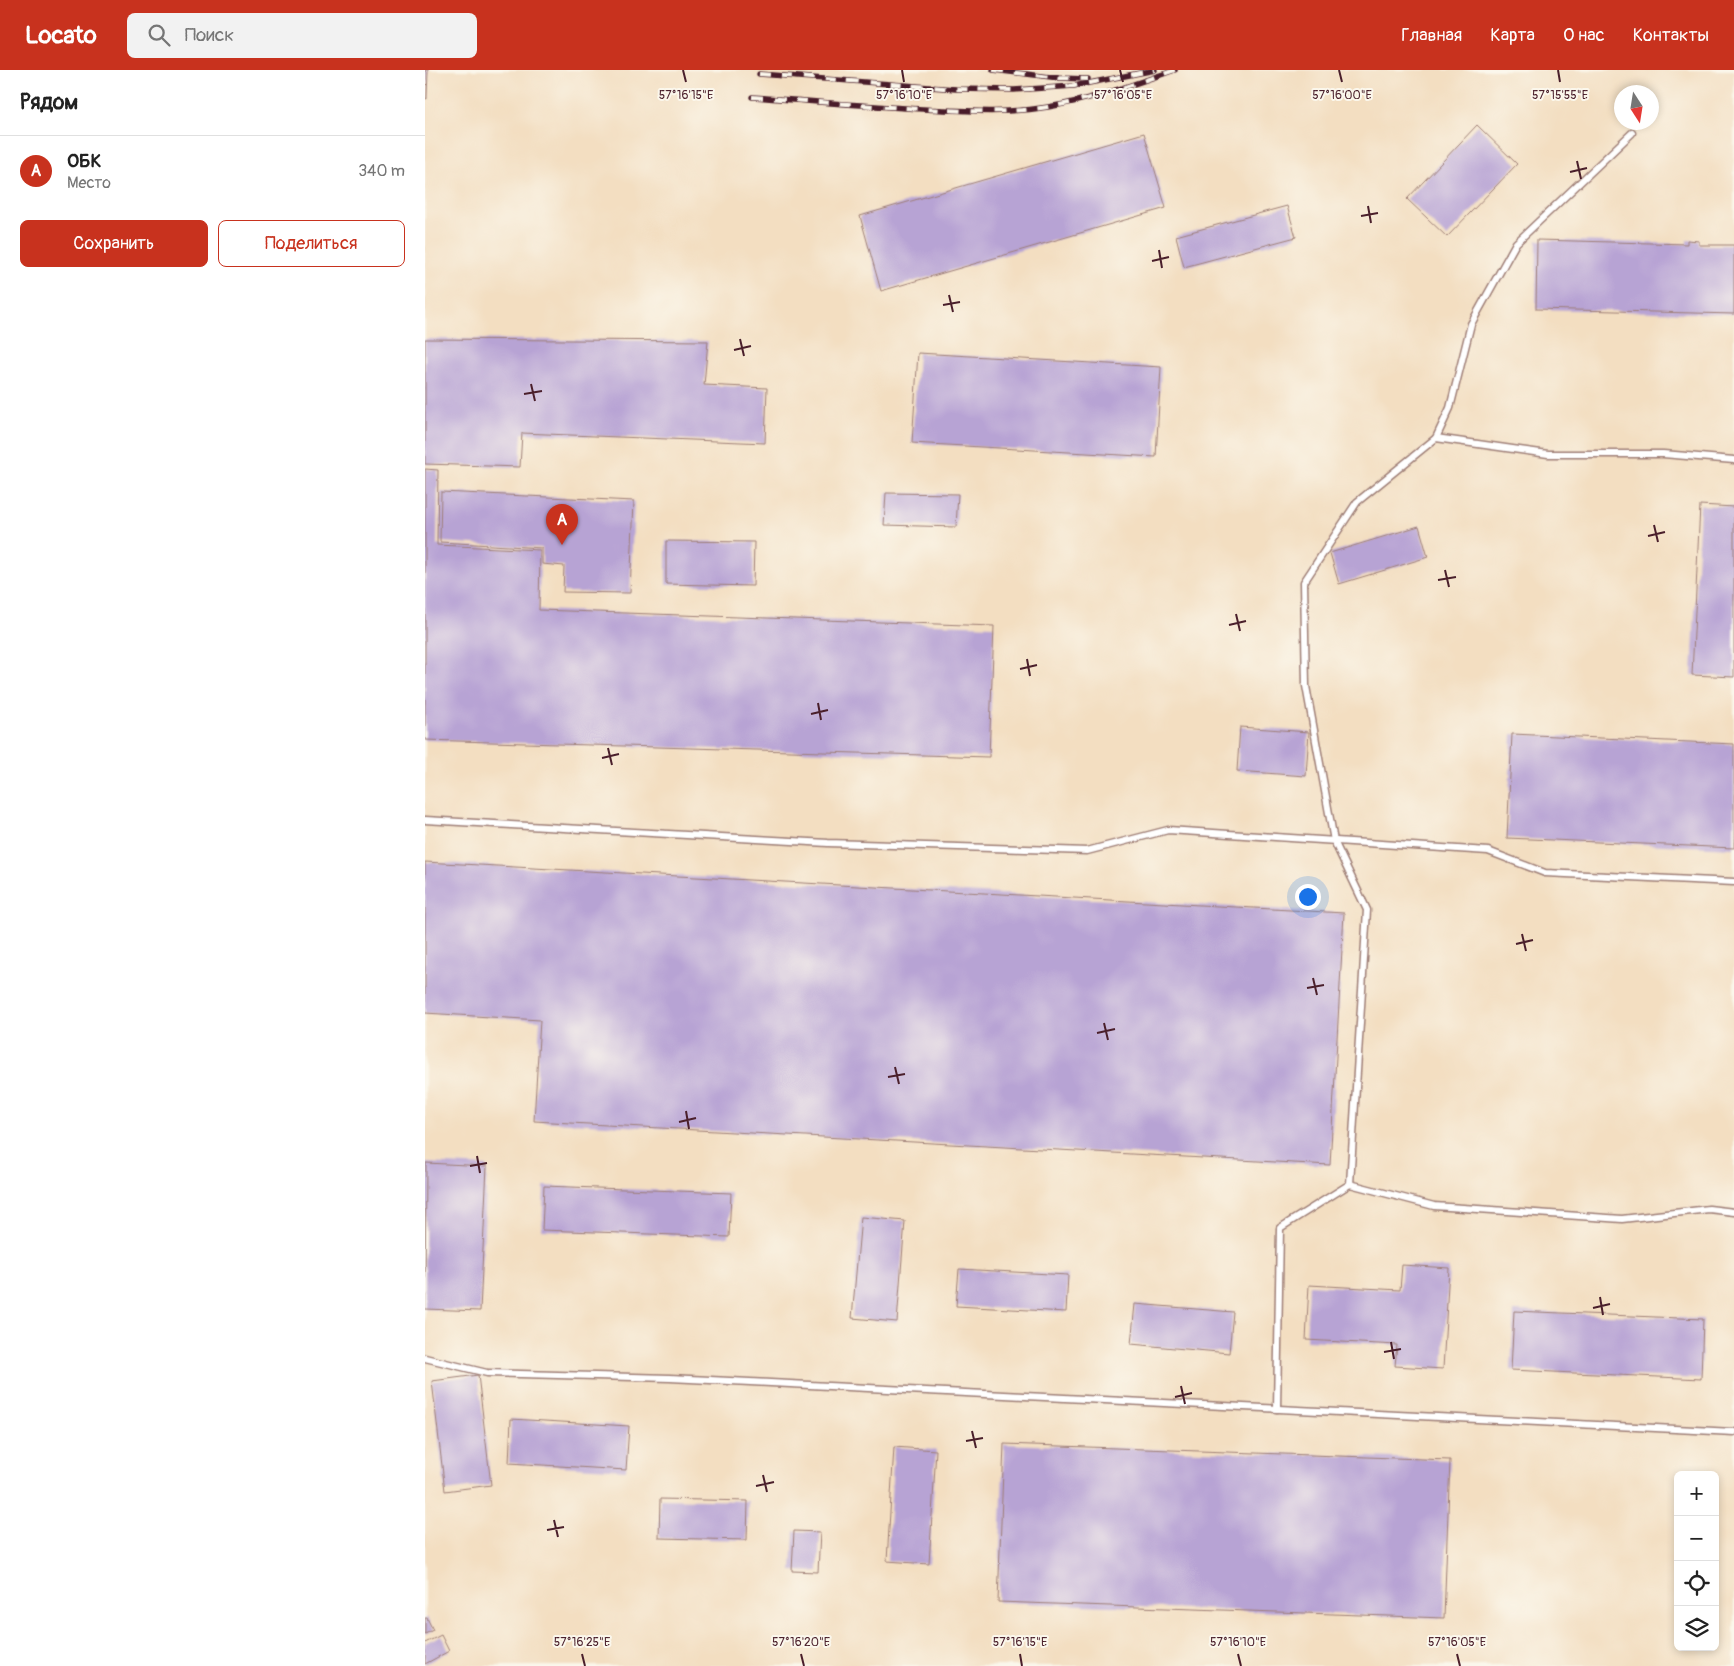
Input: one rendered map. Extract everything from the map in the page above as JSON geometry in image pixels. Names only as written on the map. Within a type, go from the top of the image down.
[{"type":"lane","points":[[1350,1184],[1367,910],[1334,841],[1306,686],[1304,582],[1357,502],[1436,438],[1450,408],[1454,385],[1471,324],[1516,243],[1632,133]]},
{"type":"lane","points":[[1436,438],[1548,454],[1663,454],[1734,460]]},
{"type":"lane","points":[[425,820],[828,843],[1087,851],[1168,830],[1488,851],[1545,873],[1734,882]]},
{"type":"lane","points":[[1277,1409],[1280,1228],[1350,1184],[1434,1206],[1622,1219],[1709,1209],[1734,1212]]},
{"type":"lane","points":[[425,1358],[487,1373],[670,1378],[1734,1432]]},
{"type":"building","points":[[425,70],[428,70],[427,99],[425,98]]},
{"type":"building","points":[[1477,125],[1517,164],[1447,237],[1407,199]]},
{"type":"building","points":[[1144,133],[1166,208],[881,291],[860,216]]},
{"type":"building","points":[[1287,206],[1296,237],[1184,267],[1176,236]]},
{"type":"building","points":[[1537,240],[1687,244],[1687,240],[1699,241],[1699,245],[1734,245],[1734,314],[1536,309]]},
{"type":"building","points":[[425,339],[708,341],[704,385],[767,388],[765,443],[522,433],[520,467],[425,464]]},
{"type":"building","points":[[918,353],[1161,367],[1156,457],[912,443]]},
{"type":"building","points":[[425,469],[438,470],[437,545],[540,550],[539,610],[994,626],[989,757],[425,740]]},
{"type":"building","points":[[441,492],[634,501],[630,593],[563,592],[564,566],[542,564],[542,548],[440,542]]},
{"type":"building","points":[[886,493],[958,494],[956,527],[884,525]]},
{"type":"building","points":[[1700,505],[1734,507],[1734,677],[1692,675]]},
{"type":"building","points":[[1419,526],[1428,557],[1339,584],[1330,553]]},
{"type":"building","points":[[666,541],[754,542],[753,586],[666,584]]},
{"type":"building","points":[[1240,727],[1309,732],[1306,776],[1237,771]]},
{"type":"building","points":[[1512,734],[1734,744],[1734,848],[1507,838]]},
{"type":"building","points":[[425,862],[1344,913],[1330,1165],[534,1121],[540,1020],[425,1013]]},
{"type":"building","points":[[426,1163],[487,1166],[480,1311],[425,1309]]},
{"type":"building","points":[[544,1186],[731,1193],[729,1237],[542,1230]]},
{"type":"building","points":[[861,1217],[905,1221],[897,1322],[852,1318]]},
{"type":"building","points":[[1402,1265],[1449,1268],[1443,1369],[1395,1366],[1397,1345],[1306,1340],[1309,1285],[1400,1290]]},
{"type":"building","points":[[959,1269],[1068,1275],[1066,1312],[956,1306]]},
{"type":"building","points":[[1135,1304],[1233,1312],[1229,1353],[1131,1344]]},
{"type":"building","points":[[1514,1311],[1703,1319],[1701,1379],[1511,1370]]},
{"type":"building","points":[[478,1375],[491,1485],[445,1491],[432,1381]]},
{"type":"building","points":[[511,1419],[629,1426],[626,1470],[509,1463]]},
{"type":"building","points":[[1004,1444],[1450,1460],[1444,1618],[998,1602]]},
{"type":"building","points":[[894,1447],[936,1450],[929,1564],[887,1561]]},
{"type":"building","points":[[660,1499],[748,1501],[747,1540],[659,1538]]},
{"type":"building","points":[[794,1531],[820,1532],[818,1572],[792,1571]]},
{"type":"building","points":[[425,1618],[427,1618],[433,1630],[425,1634]]},
{"type":"building","points":[[441,1635],[449,1651],[425,1664],[425,1643]]},
{"type":"railway","points":[[993,70],[1059,78],[1088,79]]},
{"type":"railway","points":[[759,74],[956,89],[1014,90],[1074,86],[1155,70]]},
{"type":"railway","points":[[752,97],[923,109],[1017,111],[1080,100],[1175,70]]},
{"type":"place","name":"ОБК","points":[[562,545]]}]
